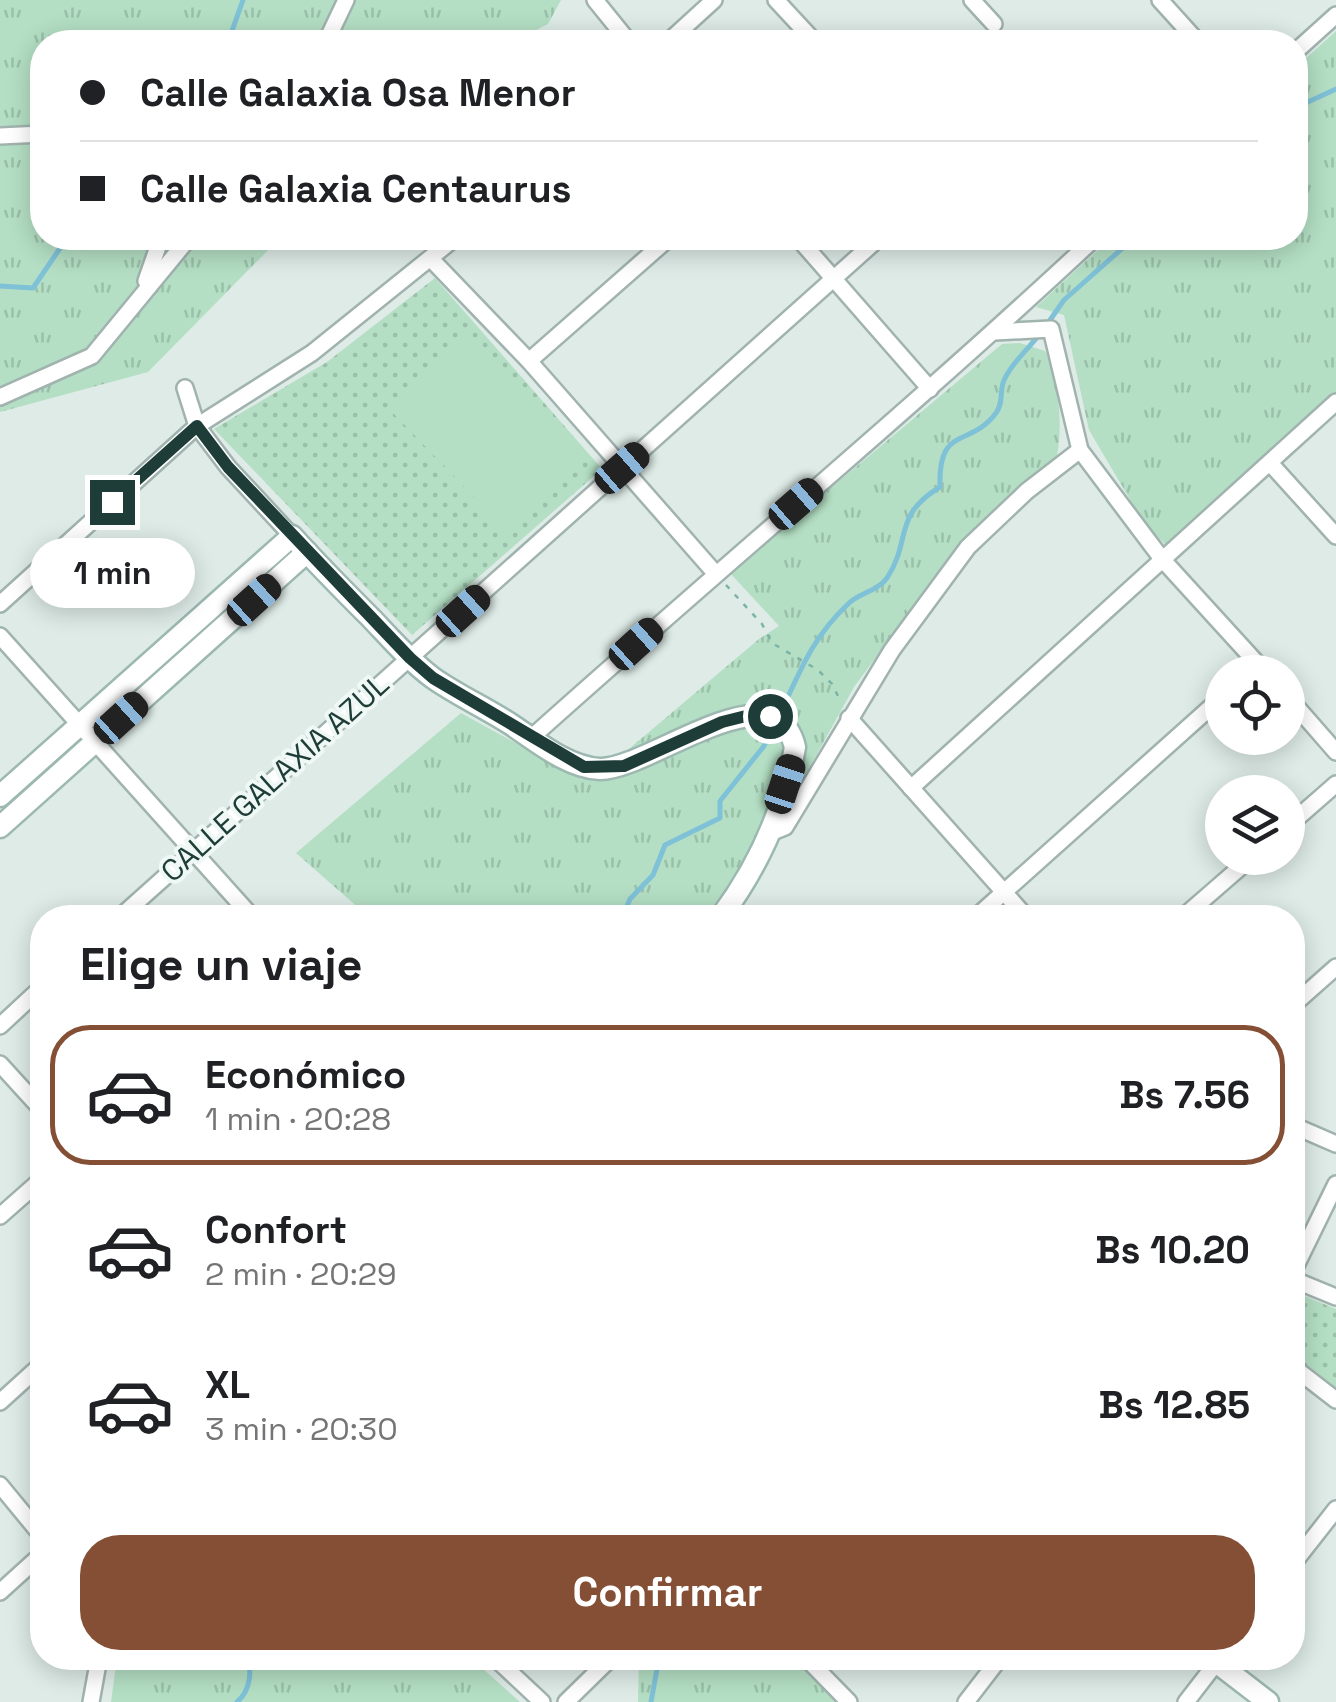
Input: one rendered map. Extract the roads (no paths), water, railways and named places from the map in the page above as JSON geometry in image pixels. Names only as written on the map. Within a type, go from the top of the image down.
[{"type":"street","points":[[332,30],[346,0]]},
{"type":"street","points":[[595,0],[619,30]]},
{"type":"street","points":[[681,30],[714,0]]},
{"type":"street","points":[[776,0],[804,30]]},
{"type":"street","points":[[972,0],[994,24]]},
{"type":"street","points":[[1160,0],[1187,30]]},
{"type":"street","points":[[1308,40],[1336,14]]},
{"type":"street","points":[[0,136],[30,135]]},
{"type":"street","points":[[143,290],[157,250]]},
{"type":"street","points":[[0,397],[92,356],[178,250]]},
{"type":"street","points":[[0,604],[197,426],[312,353],[441,250]]},
{"type":"street","points":[[529,362],[655,250]]},
{"type":"street","points":[[808,250],[930,389]]},
{"type":"street","name":"CALLE GALAXIA AZUL","points":[[133,905],[866,250]]},
{"type":"street","points":[[530,738],[995,332],[1082,250]]},
{"type":"street","points":[[432,258],[715,573]]},
{"type":"street","points":[[995,332],[1051,330],[1080,450],[1162,560],[1245,655]]},
{"type":"street","points":[[184,388],[197,426],[228,467],[410,658],[433,678],[530,738],[584,767],[601,769],[624,766],[722,722],[754,714],[770,716],[784,724],[795,748],[770,833],[729,905]]},
{"type":"street","points":[[911,788],[1336,402]]},
{"type":"street","points":[[770,833],[785,827],[892,650],[968,547],[1028,491],[1080,450]]},
{"type":"street","points":[[1270,463],[1336,536]]},
{"type":"street","points":[[0,796],[292,536]]},
{"type":"street","points":[[0,827],[307,552]]},
{"type":"street","points":[[0,636],[242,905]]},
{"type":"street","points":[[990,905],[1205,712]]},
{"type":"street","points":[[1305,716],[1336,752]]},
{"type":"street","points":[[849,718],[1015,905]]},
{"type":"street","points":[[1305,811],[1336,784]]},
{"type":"street","points":[[1197,905],[1231,875]]},
{"type":"street","points":[[1305,994],[1336,967]]},
{"type":"street","points":[[0,1026],[30,998]]},
{"type":"street","points":[[0,1064],[30,1097]]},
{"type":"street","points":[[1305,1131],[1336,1144]]},
{"type":"street","points":[[1305,1249],[1336,1184]]},
{"type":"street","points":[[0,1216],[30,1189]]},
{"type":"street","points":[[1305,1282],[1336,1297]]},
{"type":"street","points":[[0,1402],[30,1375]]},
{"type":"street","points":[[1305,1376],[1336,1400]]},
{"type":"street","points":[[0,1485],[30,1521]]},
{"type":"street","points":[[1305,1548],[1336,1509]]},
{"type":"street","points":[[0,1592],[30,1565]]},
{"type":"street","points":[[91,1702],[97,1670]]},
{"type":"street","points":[[508,1670],[542,1702]]},
{"type":"street","points":[[566,1702],[599,1670]]},
{"type":"street","points":[[818,1670],[849,1702]]},
{"type":"street","points":[[966,1702],[991,1670]]},
{"type":"street","points":[[1186,1702],[1208,1670]]},
{"type":"street","points":[[1229,1670],[1268,1702]]},
{"type":"waterway","points":[[232,30],[243,0]]},
{"type":"waterway","points":[[1308,102],[1336,89]]},
{"type":"waterway","points":[[0,286],[33,288],[59,250]]},
{"type":"waterway","points":[[1048,323],[1064,300],[1120,250]]},
{"type":"waterway","points":[[779,716],[807,657],[835,617],[852,600],[887,578],[915,508],[940,487],[944,454],[950,445],[976,431],[996,413],[1006,376],[1041,332]]},
{"type":"waterway","points":[[627,905],[653,875],[665,845],[720,818],[720,801],[764,746],[774,726]]},
{"type":"waterway","points":[[237,1702],[249,1682],[250,1670]]},
{"type":"waterway","points":[[651,1702],[657,1670]]}]
